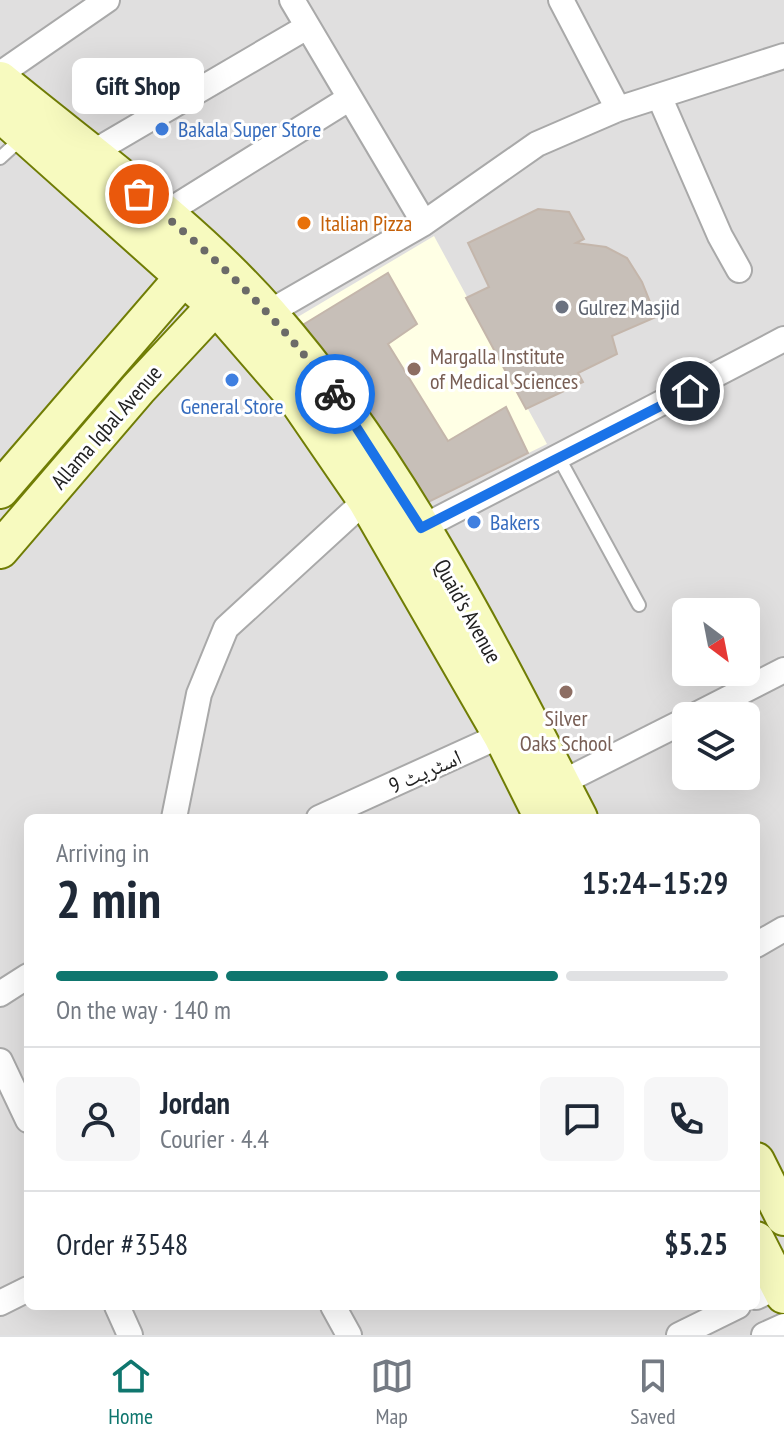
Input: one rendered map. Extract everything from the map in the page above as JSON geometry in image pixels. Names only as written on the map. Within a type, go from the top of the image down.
[{"type":"street","points":[[0,77],[72,9],[107,0]]},
{"type":"street","points":[[292,0],[424,223]]},
{"type":"street","points":[[561,0],[618,109]]},
{"type":"street","points":[[90,154],[307,27]]},
{"type":"street","points":[[268,313],[424,223],[537,144],[618,109],[784,56]]},
{"type":"street","name":"Quaid's Avenue","points":[[0,77],[16,130],[195,263],[226,294],[516,729],[561,783],[577,814]]},
{"type":"street","points":[[659,96],[720,236],[739,270]]},
{"type":"street","points":[[164,214],[350,98]]},
{"type":"street","name":"Quaid's Avenue","points":[[16,130],[90,154],[164,214],[195,263]]},
{"type":"street","name":"Allama Iqbal Avenue","points":[[0,490],[195,263]]},
{"type":"street","name":"Quaid's Avenue","points":[[226,294],[268,313],[333,392],[421,528],[516,729],[542,814]]},
{"type":"street","name":"Allama Iqbal Avenue","points":[[0,550],[138,389],[226,294]]},
{"type":"street","points":[[421,528],[784,339]]},
{"type":"street","points":[[175,814],[199,694],[226,628],[366,500]]},
{"type":"street","points":[[721,702],[784,670]]},
{"type":"street","points":[[561,783],[672,727]]},
{"type":"street","name":"اسٹریٹ 9","points":[[328,814],[516,729]]},
{"type":"street","points":[[760,943],[784,929]]},
{"type":"street","points":[[0,994],[24,979]]},
{"type":"street","points":[[0,1061],[24,1112]]},
{"type":"street","points":[[760,1169],[784,1217]]},
{"type":"street","points":[[760,1250],[776,1291]]},
{"type":"street","points":[[0,1303],[24,1291]]},
{"type":"street","points":[[119,1310],[130,1335]]},
{"type":"street","points":[[335,1310],[349,1335]]},
{"type":"street","points":[[679,1335],[730,1310]]},
{"type":"street","points":[[764,1335],[784,1326]]},
{"type":"lane","points":[[559,458],[639,605]]},
{"type":"shaded area","points":[[0,0],[784,0],[784,1335],[0,1335]]},
{"type":"shaded area","name":"Margalla Institute of Medical Sciences","points":[[434,236],[547,444],[416,508],[291,321]]},
{"type":"building","name":"Gulrez Masjid","points":[[538,209],[569,212],[584,239],[576,243],[606,247],[627,258],[642,282],[656,317],[612,336],[617,354],[578,373],[583,382],[526,409],[466,298],[489,287],[468,243]]},
{"type":"building","points":[[388,273],[417,324],[388,344],[448,441],[506,407],[528,453],[416,508],[296,329]]},
{"type":"way so far","points":[[139,194],[206,250],[268,313],[335,394]]},
{"type":"place","name":"Bakala Super Store","points":[[162,129]]},
{"type":"place","name":"Gift Shop","points":[[139,194]]},
{"type":"place","name":"Italian Pizza","points":[[304,223]]},
{"type":"place","name":"Gulrez Masjid","points":[[562,307]]},
{"type":"place","name":"Margalla Institute of Medical Sciences","points":[[414,369]]},
{"type":"place","name":"General Store","points":[[232,380]]},
{"type":"place","name":"Bakers","points":[[474,522]]},
{"type":"place","name":"Silver Oaks School","points":[[566,692]]},
{"type":"route","points":[[335,394],[421,528],[690,391]]}]
